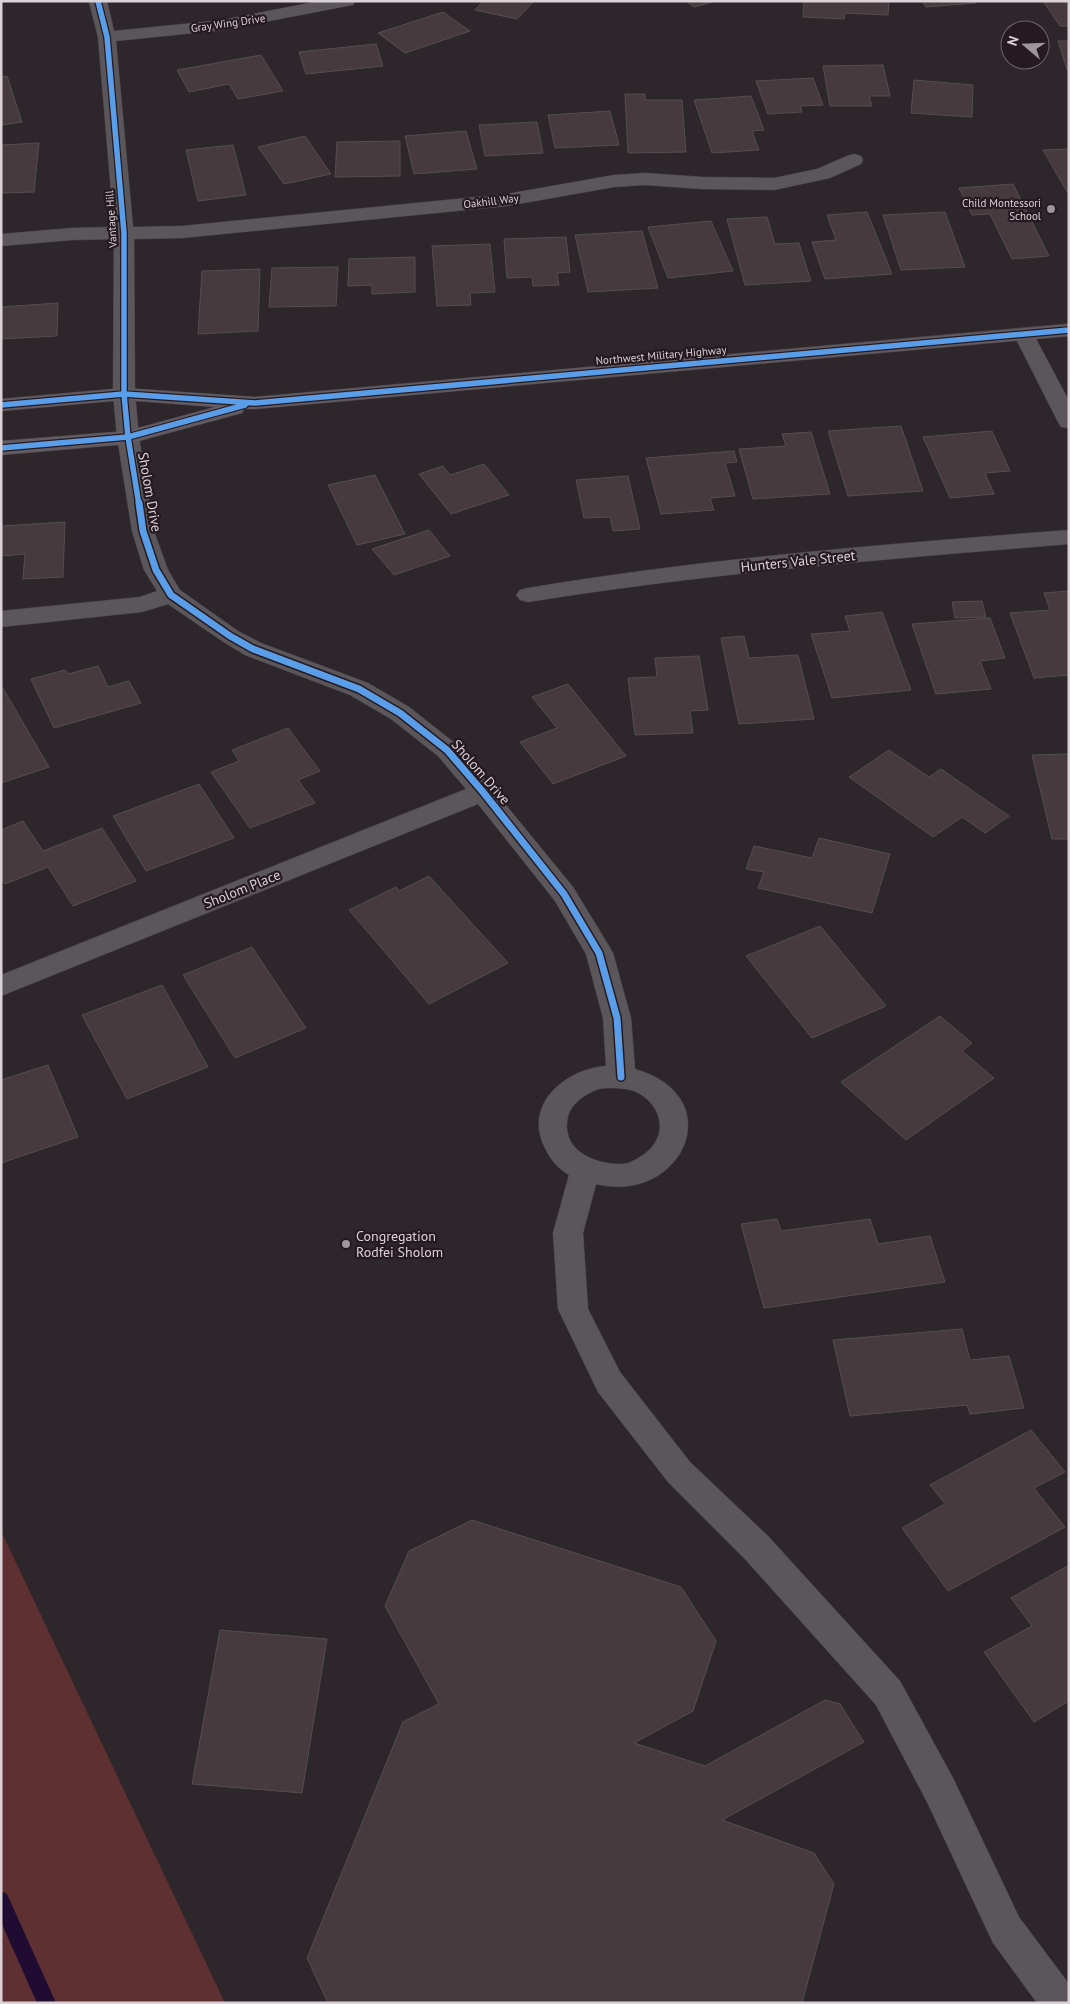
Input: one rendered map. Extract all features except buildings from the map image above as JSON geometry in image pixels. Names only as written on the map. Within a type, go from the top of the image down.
[{"type":"main road","name":"Northwest Military Highway","points":[[1,405],[124,394],[255,403],[1069,330]]},
{"type":"main road","name":"Northwest Military Highway","points":[[1,448],[128,437],[255,403]]},
{"type":"street","name":"Vantage Hill","points":[[98,1],[107,37],[124,233],[124,394],[128,437]]},
{"type":"street","name":"Gray Wing Drive","points":[[107,37],[223,25],[347,1]]},
{"type":"street","name":"Oakhill Way","points":[[1,240],[72,234],[182,232],[507,200],[645,179],[702,183],[774,184],[823,174],[854,160]]},
{"type":"street","points":[[1024,335],[1069,422]]},
{"type":"street","name":"Sholom Drive","points":[[128,437],[143,531],[156,570],[171,595],[230,636],[253,649],[359,689],[400,713],[447,750],[484,792],[564,894],[599,952],[618,1018],[620,1077]]},
{"type":"street","name":"Hunters Vale Street","points":[[528,595],[601,582],[846,556],[1069,537]]},
{"type":"street","points":[[1,619],[142,604],[171,595]]},
{"type":"street","name":"Sholom Place","points":[[1,986],[484,792]]},
{"type":"street","points":[[620,1077],[643,1083],[662,1096],[673,1113],[675,1132],[668,1151],[652,1165],[631,1174],[606,1175],[585,1170],[564,1156],[553,1138],[551,1119],[559,1101],[575,1086],[596,1078],[620,1077]]},
{"type":"street","points":[[585,1170],[568,1233],[573,1309],[609,1382],[679,1472],[756,1547],[888,1694],[941,1792],[1006,1930],[1060,2003]]},
{"type":"shaded area","points":[[1,1531],[225,2003],[1,2003]]},
{"type":"waterway","points":[[1,1900],[47,2003]]},
{"type":"cycle path","points":[[98,1],[107,37],[124,233],[124,394],[128,437],[143,531],[156,570],[171,595],[230,636],[253,649],[359,689],[400,713],[447,750],[564,894],[599,953],[617,1018],[621,1077]]},
{"type":"cycle path","points":[[1,405],[124,394],[255,403],[1069,330]]},
{"type":"cycle path","points":[[1,448],[128,437],[245,405]]},
{"type":"place","name":"Child Montessori School","points":[[1051,209]]},
{"type":"place","name":"Congregation Rodfei Sholom","points":[[346,1244]]}]
